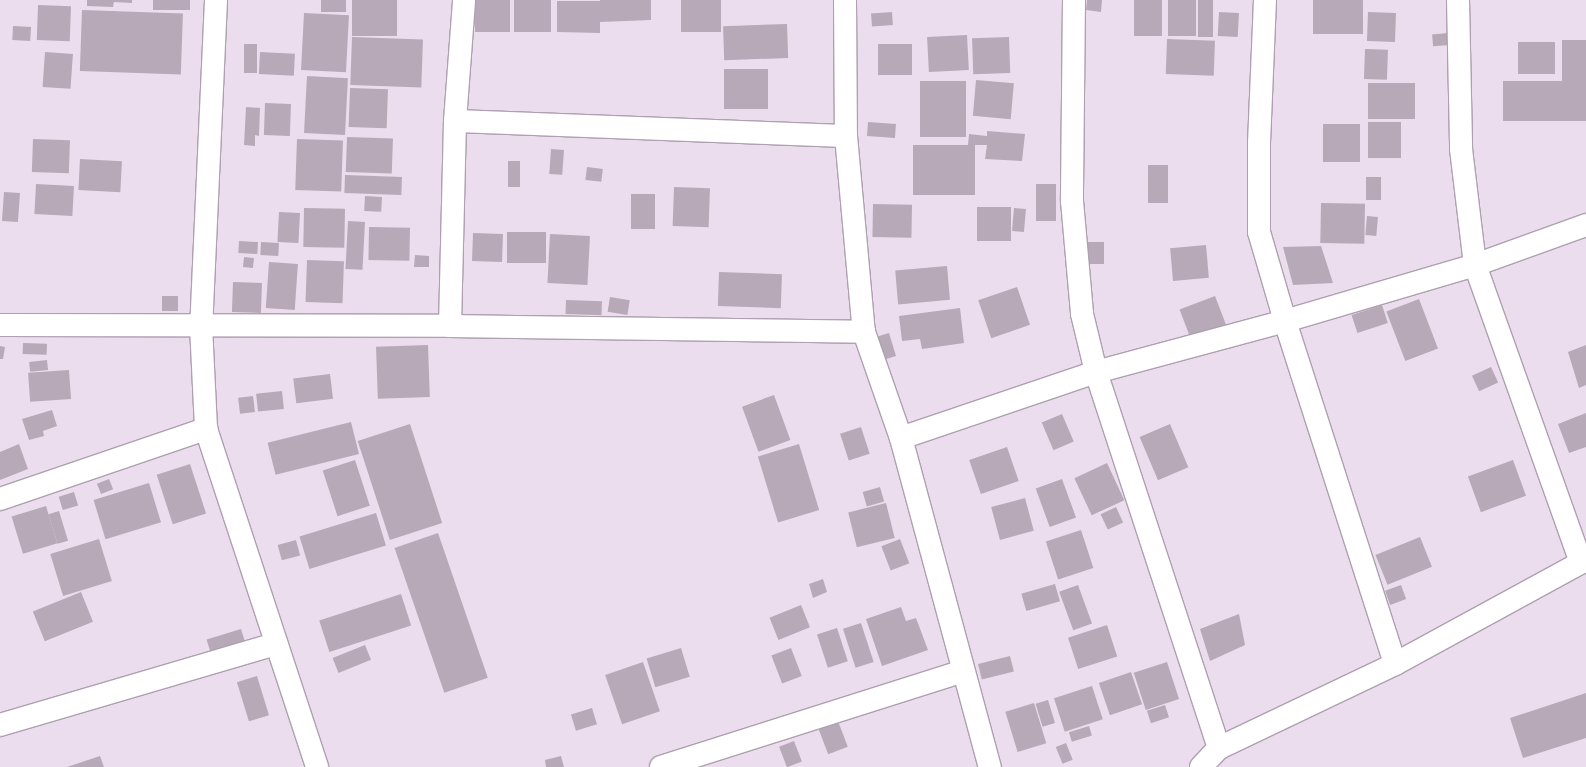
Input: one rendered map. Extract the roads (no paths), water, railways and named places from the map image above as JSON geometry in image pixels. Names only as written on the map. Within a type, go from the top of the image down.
[{"type":"street","points":[[216,0],[201,326],[206,429],[317,767]]},
{"type":"street","points":[[450,326],[455,121],[464,0]]},
{"type":"street","points":[[845,0],[846,136],[864,332],[901,438],[990,767]]},
{"type":"street","points":[[1074,0],[1072,201],[1082,314],[1096,372],[1219,748]]},
{"type":"street","points":[[1265,0],[1259,143],[1259,232],[1285,321],[1395,664]]},
{"type":"street","points":[[1201,767],[1219,748],[1395,664],[1584,561],[1475,265],[1461,150],[1458,0]]},
{"type":"street","points":[[455,121],[846,136]]},
{"type":"street","points":[[901,438],[1096,372],[1285,321],[1475,265],[1586,224]]},
{"type":"street","points":[[0,325],[450,326],[864,332]]},
{"type":"street","points":[[0,499],[206,429]]},
{"type":"street","points":[[0,725],[276,644]]},
{"type":"street","points":[[661,767],[963,671]]}]
